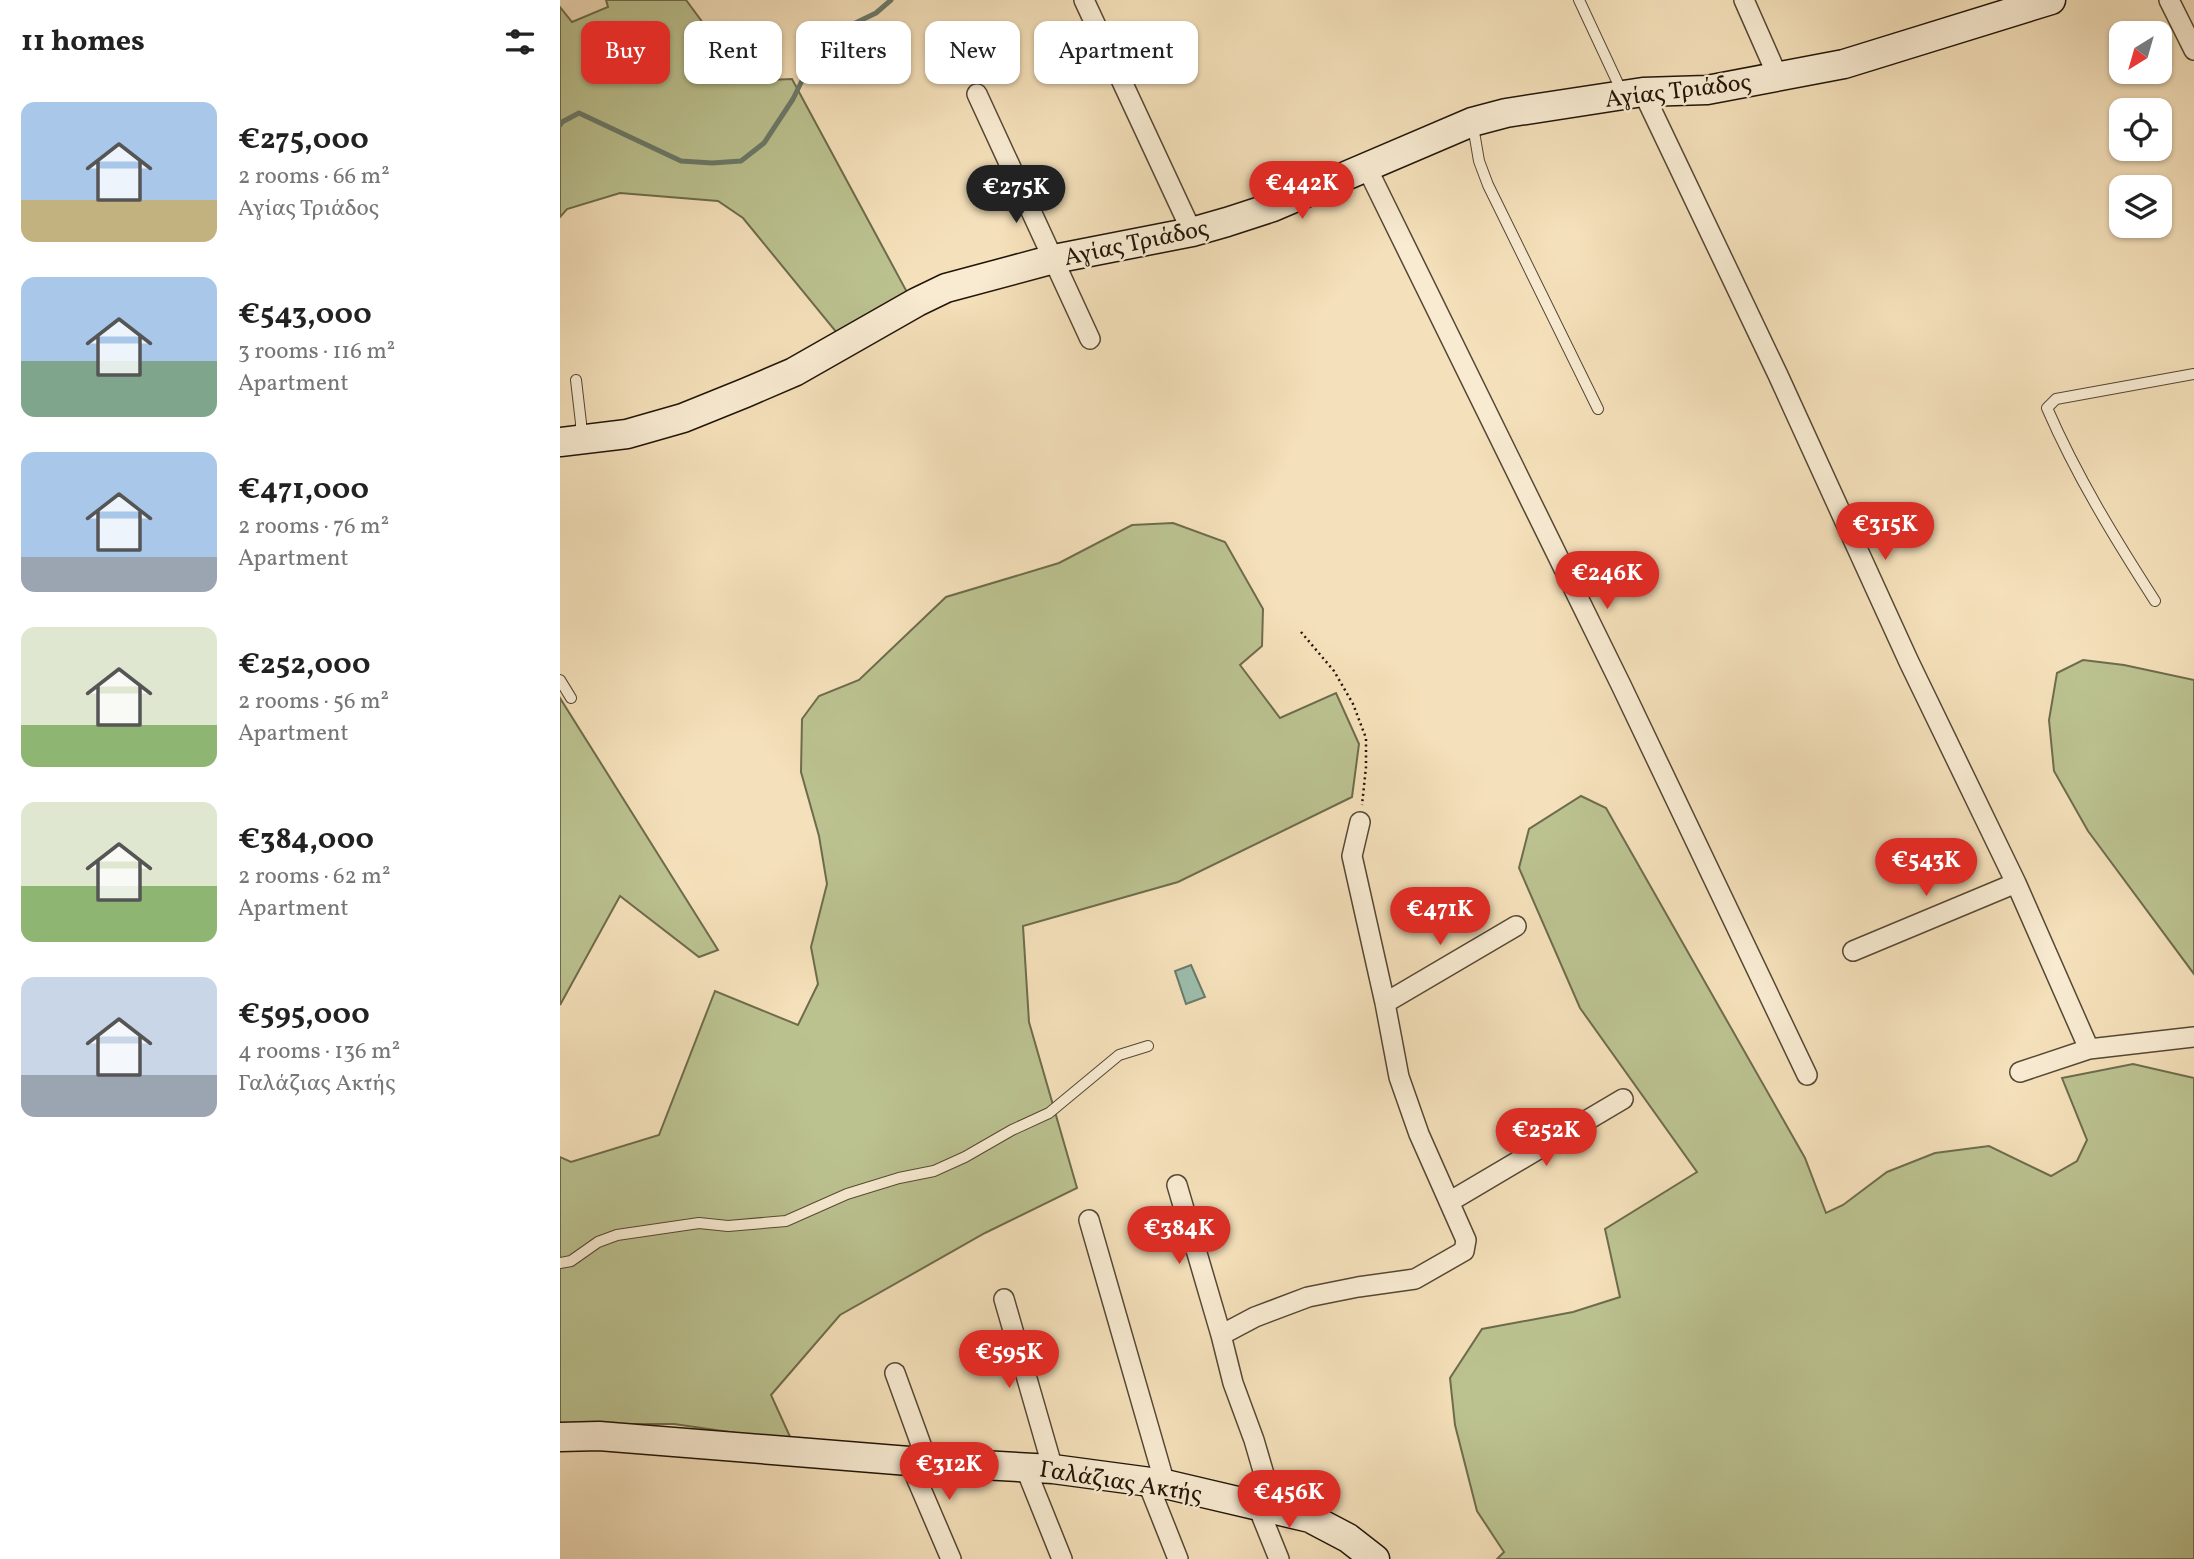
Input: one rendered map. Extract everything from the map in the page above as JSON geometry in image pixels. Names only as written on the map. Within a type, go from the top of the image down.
[{"type":"street","points":[[1083,0],[1192,232]]},
{"type":"street","points":[[1744,0],[1778,77]]},
{"type":"street","name":"Αγίας Τριάδος","points":[[570,441],[627,434],[683,418],[794,372],[946,288],[1054,259],[1192,232],[1273,207],[1472,122],[1506,113],[1633,94],[1707,90],[1844,64],[2050,0]]},
{"type":"street","points":[[2169,0],[2194,50]]},
{"type":"street","points":[[977,94],[1090,340]]},
{"type":"street","points":[[1633,94],[1773,363],[1909,662],[2016,883],[2089,1049]]},
{"type":"street","points":[[1366,166],[1621,685],[1807,1075]]},
{"type":"street","points":[[1221,1335],[1255,1317],[1308,1297],[1415,1279],[1464,1251],[1466,1240],[1419,1134],[1399,1077],[1352,856],[1360,822]]},
{"type":"street","points":[[1853,951],[2016,883]]},
{"type":"street","points":[[1385,1003],[1516,926]]},
{"type":"street","points":[[2020,1072],[2089,1049],[2194,1037]]},
{"type":"street","points":[[1449,1202],[1623,1099]]},
{"type":"street","points":[[1177,1185],[1233,1383],[1266,1480],[1262,1517],[1279,1559]]},
{"type":"street","points":[[1089,1220],[1178,1559]]},
{"type":"street","points":[[1004,1299],[1054,1469]]},
{"type":"street","points":[[895,1373],[918,1461],[951,1559]]},
{"type":"street","name":"Γαλάζιας Ακτής","points":[[560,1437],[599,1436],[1054,1469],[1156,1482],[1310,1518],[1348,1538],[1375,1559]]},
{"type":"street","points":[[1025,1467],[1062,1559]]},
{"type":"lane","points":[[1579,0],[1633,94]]},
{"type":"lane","points":[[1472,122],[1479,161],[1488,185],[1598,409]]},
{"type":"lane","points":[[2155,601],[2121,550],[2060,439],[2047,408],[2056,399],[2194,374]]},
{"type":"lane","points":[[570,441],[581,423],[576,380]]},
{"type":"lane","points":[[560,680],[570,698]]},
{"type":"lane","points":[[560,1263],[571,1261],[598,1242],[617,1234],[699,1223],[728,1226],[786,1221],[847,1194],[899,1178],[934,1171],[1049,1113],[1119,1055],[1148,1046]]},
{"type":"path","points":[[1301,632],[1334,671],[1353,704],[1366,738],[1360,822]]},
{"type":"green space","points":[[606,0],[686,0],[702,21],[684,21],[684,84],[782,84],[782,79],[792,79],[908,294],[837,333],[743,218],[718,201],[620,193],[567,209],[560,217],[560,7],[572,22],[608,7]]},
{"type":"green space","points":[[1173,523],[1225,542],[1263,609],[1262,646],[1240,665],[1280,718],[1336,693],[1359,744],[1352,797],[1178,882],[1023,926],[1029,1022],[1077,1188],[985,1233],[840,1315],[771,1395],[792,1441],[674,1424],[560,1424],[560,1157],[571,1162],[659,1135],[715,991],[798,1025],[818,984],[811,947],[827,884],[819,836],[801,772],[802,719],[819,696],[859,680],[946,597],[1059,563],[1132,525]]},
{"type":"green space","points":[[2083,660],[2124,665],[2194,680],[2194,974],[2088,831],[2054,771],[2049,720],[2057,673]]},
{"type":"green space","points":[[560,698],[718,950],[699,957],[620,896],[560,1005]]},
{"type":"green space","points":[[1581,796],[1606,808],[1805,1158],[1826,1213],[1843,1205],[1887,1172],[1935,1153],[1989,1146],[2051,1176],[2077,1161],[2087,1140],[2062,1078],[2133,1064],[2194,1078],[2194,1559],[1497,1559],[1504,1552],[1477,1511],[1455,1425],[1450,1378],[1482,1329],[1573,1312],[1620,1297],[1605,1229],[1697,1172],[1580,1008],[1519,868],[1529,829]]},
{"type":"shaded area","points":[[1191,965],[1205,997],[1186,1004],[1175,971]]},
{"type":"waterway","points":[[560,125],[579,113],[681,161],[741,161],[764,143],[793,99],[817,50],[845,28],[876,13],[891,0]]}]
